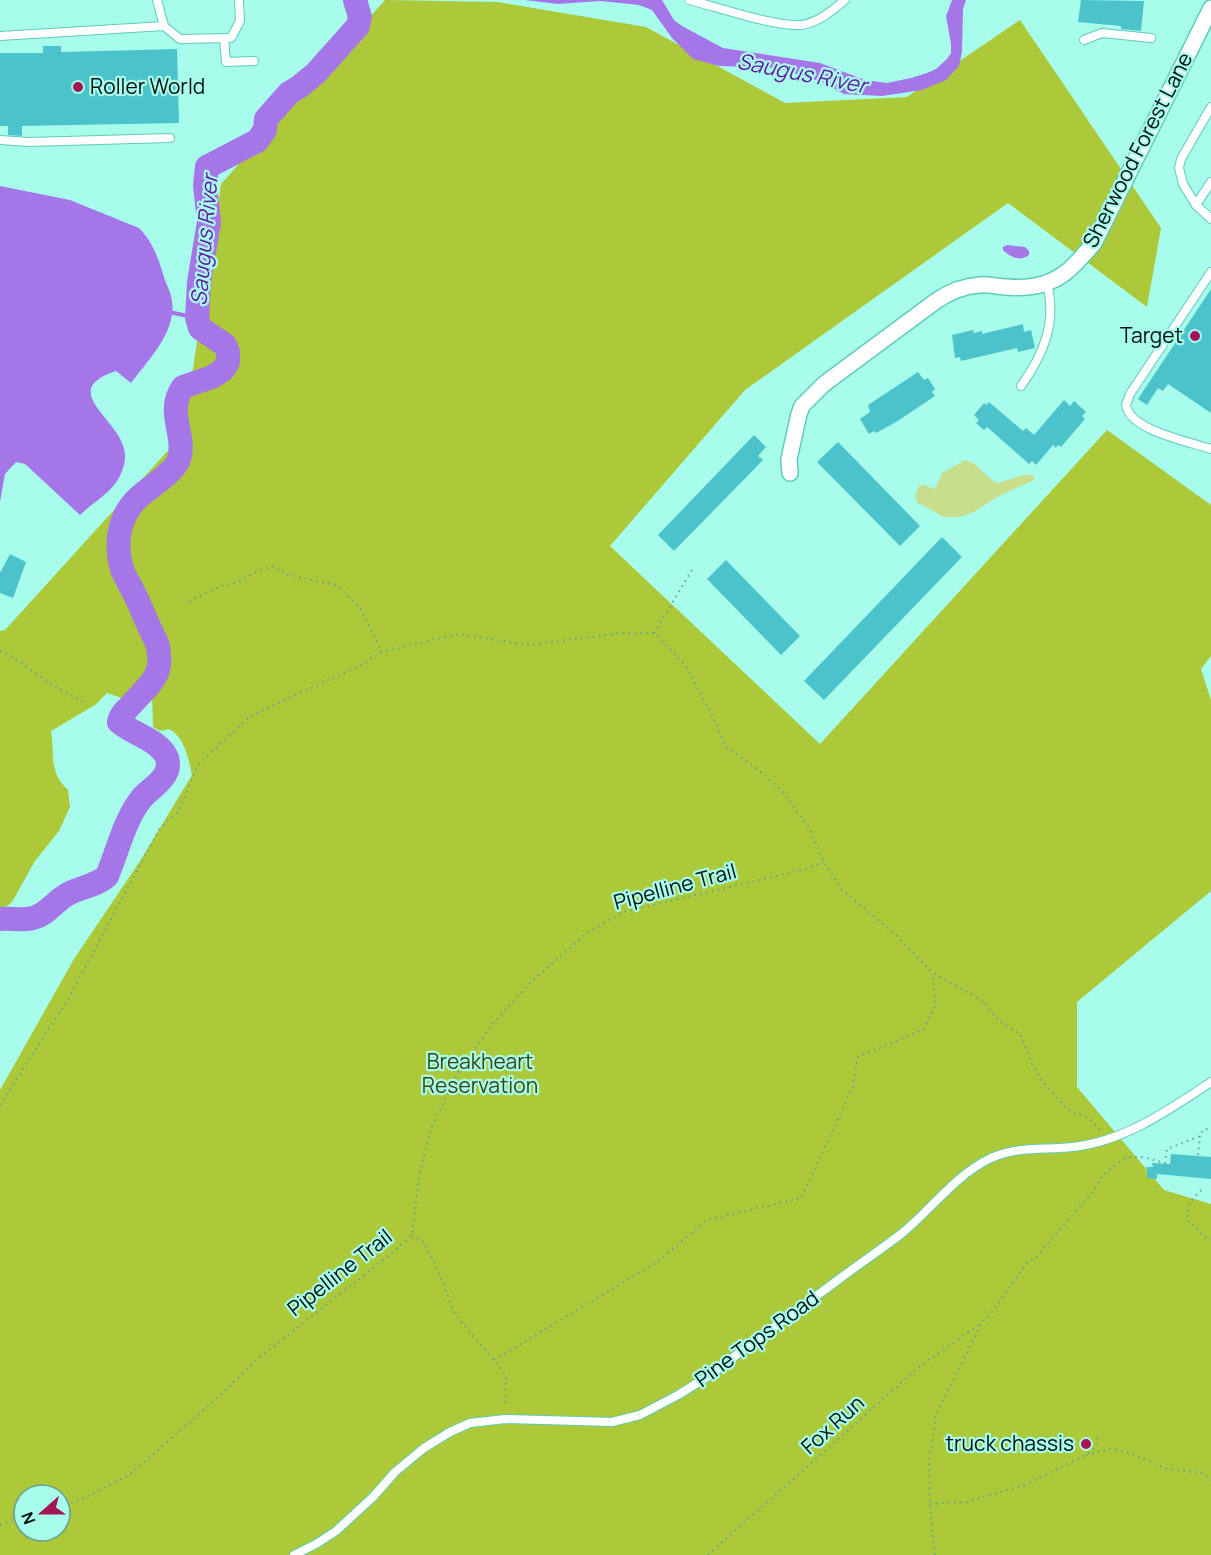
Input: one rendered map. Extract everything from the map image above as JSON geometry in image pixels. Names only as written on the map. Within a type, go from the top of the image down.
[{"type":"street","name":"Sherwood Forest Lane","points":[[790,473],[789,459],[802,406],[824,384],[936,301],[952,292],[980,285],[1024,288],[1047,282],[1073,267],[1094,243],[1211,8]]},
{"type":"lane","points":[[157,0],[164,26],[180,39],[231,38],[240,21],[239,0]]},
{"type":"lane","points":[[689,0],[773,22],[802,25],[830,13],[845,0]]},
{"type":"lane","points":[[0,36],[164,26]]},
{"type":"lane","points":[[1084,40],[1102,33],[1151,38]]},
{"type":"lane","points":[[224,38],[226,62],[254,61]]},
{"type":"lane","points":[[1211,107],[1179,165],[1182,180],[1196,205],[1211,219]]},
{"type":"lane","points":[[0,140],[29,142],[170,138]]},
{"type":"lane","points":[[1196,205],[1211,182]]},
{"type":"lane","points":[[1211,272],[1130,394],[1126,405],[1129,414],[1140,424],[1211,449]]},
{"type":"lane","points":[[1021,386],[1037,363],[1044,345],[1052,308],[1047,282]]},
{"type":"lane","name":"Pine Tops Road","points":[[294,1555],[336,1531],[373,1497],[394,1472],[424,1448],[450,1432],[470,1424],[505,1419],[612,1422],[640,1415],[710,1375],[902,1233],[953,1185],[978,1166],[1003,1153],[1024,1149],[1072,1147],[1107,1139],[1168,1110],[1211,1082]]},
{"type":"path","points":[[189,601],[221,585],[238,582],[273,566],[288,575],[336,585],[359,606],[382,652]]},
{"type":"path","points":[[654,633],[692,570]]},
{"type":"path","points":[[0,1105],[67,1001],[160,828],[179,811],[198,765],[250,716],[361,665],[382,652],[458,634],[528,645],[589,636],[654,633],[686,666],[716,723],[725,746],[756,768],[782,791],[809,828],[824,862],[841,889],[895,934],[932,972],[984,1002],[999,1021],[1020,1034],[1041,1080],[1068,1110],[1089,1118],[1107,1139]]},
{"type":"path","points":[[0,651],[12,656],[46,681],[84,702]]},
{"type":"path","name":"Pipelline Trail","points":[[72,1502],[129,1474],[214,1401],[260,1357],[412,1235],[419,1176],[430,1130],[461,1067],[494,1024],[532,981],[587,933],[623,912],[801,870],[824,862]]},
{"type":"path","points":[[494,1360],[657,1262],[707,1220],[801,1198],[852,1089],[858,1057],[924,1029],[936,1004],[932,972]]},
{"type":"path","points":[[1198,1155],[1200,1136],[1203,1130],[1211,1128]]},
{"type":"path","points":[[934,1555],[929,1462],[936,1415],[982,1322],[989,1316],[1027,1263],[1036,1257],[1091,1194],[1102,1175],[1128,1157],[1143,1157],[1165,1163],[1167,1149],[1200,1136]]},
{"type":"path","points":[[1201,1190],[1190,1202],[1186,1219],[1205,1237],[1211,1239]]},
{"type":"path","points":[[412,1235],[424,1242],[455,1314],[507,1375],[505,1419]]},
{"type":"path","name":"Fox Run","points":[[708,1555],[920,1366],[982,1322]]},
{"type":"path","points":[[930,1504],[967,1502],[1044,1476],[1096,1447],[1098,1435]]},
{"type":"path","points":[[1085,1455],[1110,1449],[1131,1453],[1164,1468],[1203,1473],[1211,1480]]},
{"type":"green space","name":"Breakheart Reservation","points":[[385,0],[498,2],[646,27],[785,103],[907,97],[1020,20],[1161,228],[1147,307],[1008,203],[745,390],[610,546],[820,744],[1107,430],[1211,505],[1211,656],[1201,669],[1211,700],[1211,891],[1077,1002],[1077,1087],[1164,1190],[1211,1204],[1211,1555],[0,1555],[0,1090],[74,959],[140,861],[192,775],[185,749],[174,732],[169,729],[160,731],[153,727],[152,693],[143,686],[131,689],[122,698],[107,693],[95,705],[51,731],[55,769],[57,776],[68,790],[70,807],[59,831],[35,861],[12,902],[0,908],[0,631],[5,630],[183,434],[221,184]]},
{"type":"green space","points":[[965,460],[974,464],[998,483],[1024,475],[1034,475],[1034,480],[997,497],[972,513],[959,517],[944,517],[918,503],[915,496],[919,486],[924,485],[935,489],[942,473]]},
{"type":"water","points":[[525,0],[662,0],[674,20],[723,48],[820,63],[865,80],[887,83],[927,73],[936,69],[947,59],[951,53],[951,44],[946,16],[952,0],[966,0],[963,9],[962,52],[959,66],[946,80],[922,90],[882,96],[844,94],[822,82],[777,68],[719,66],[693,59],[672,38],[652,10],[639,5],[600,1],[558,4]]},
{"type":"water","points":[[0,186],[70,200],[139,228],[148,238],[154,250],[171,296],[173,308],[167,332],[154,354],[131,383],[116,371],[98,379],[91,388],[92,398],[98,409],[123,445],[125,458],[123,468],[114,484],[80,515],[25,464],[16,462],[5,474],[0,502]]},
{"type":"water","points":[[1007,245],[1025,247],[1029,255],[1022,258],[1012,257],[1003,250],[1003,247]]},
{"type":"building","points":[[1081,0],[1144,1],[1141,31],[1121,29],[1121,26],[1078,22]]},
{"type":"building","points":[[43,46],[61,46],[61,52],[177,49],[179,123],[22,126],[22,136],[8,135],[8,126],[0,126],[0,53],[43,53]]},
{"type":"building","name":"Target","points":[[1211,289],[1211,413],[1168,384],[1163,391],[1158,388],[1147,405],[1138,399]]},
{"type":"building","points":[[1023,324],[1024,332],[1031,330],[1035,348],[1018,352],[1017,348],[961,361],[960,357],[955,358],[952,335],[973,330],[974,333],[982,331],[982,334]]},
{"type":"building","points":[[918,372],[924,380],[928,378],[935,389],[932,392],[935,396],[896,422],[876,433],[874,431],[869,434],[860,419],[870,412],[868,405]]},
{"type":"building","points":[[1064,400],[1070,406],[1074,401],[1086,412],[1082,416],[1085,419],[1061,447],[1058,445],[1056,448],[1053,445],[1036,465],[1032,461],[1029,464],[987,427],[984,430],[976,423],[979,420],[974,415],[984,403],[986,405],[989,402],[1023,431],[1026,428],[1034,435]]},
{"type":"building","points":[[754,435],[766,447],[758,456],[763,460],[674,551],[658,535]]},
{"type":"building","points":[[838,442],[920,526],[900,546],[817,462]]},
{"type":"building","points":[[942,537],[962,557],[824,700],[804,681]]},
{"type":"building","points":[[10,554],[26,562],[13,598],[0,593],[0,573]]},
{"type":"building","points":[[726,560],[800,636],[781,655],[707,579]]},
{"type":"building","points":[[1171,1154],[1211,1157],[1211,1179],[1157,1174],[1157,1179],[1147,1178],[1147,1167],[1153,1167],[1152,1163],[1170,1164]]},
{"type":"waterway","name":"Saugus River","points":[[0,919],[25,919],[38,916],[68,894],[107,876],[135,808],[167,771],[167,758],[158,746],[119,722],[124,712],[154,679],[159,664],[157,643],[123,572],[119,541],[123,521],[133,504],[177,464],[181,450],[176,406],[183,387],[212,377],[223,370],[228,362],[225,345],[200,328],[197,318],[199,282],[209,222],[205,185],[207,167],[257,141],[265,130],[266,119],[289,93],[316,73],[358,26],[360,17],[355,0]]},
{"type":"waterway","points":[[169,312],[197,318]]},
{"type":"place","name":"Roller World","points":[[78,87]]},
{"type":"place","name":"Target","points":[[1195,336]]},
{"type":"place","name":"truck chassis","points":[[1086,1444]]}]
